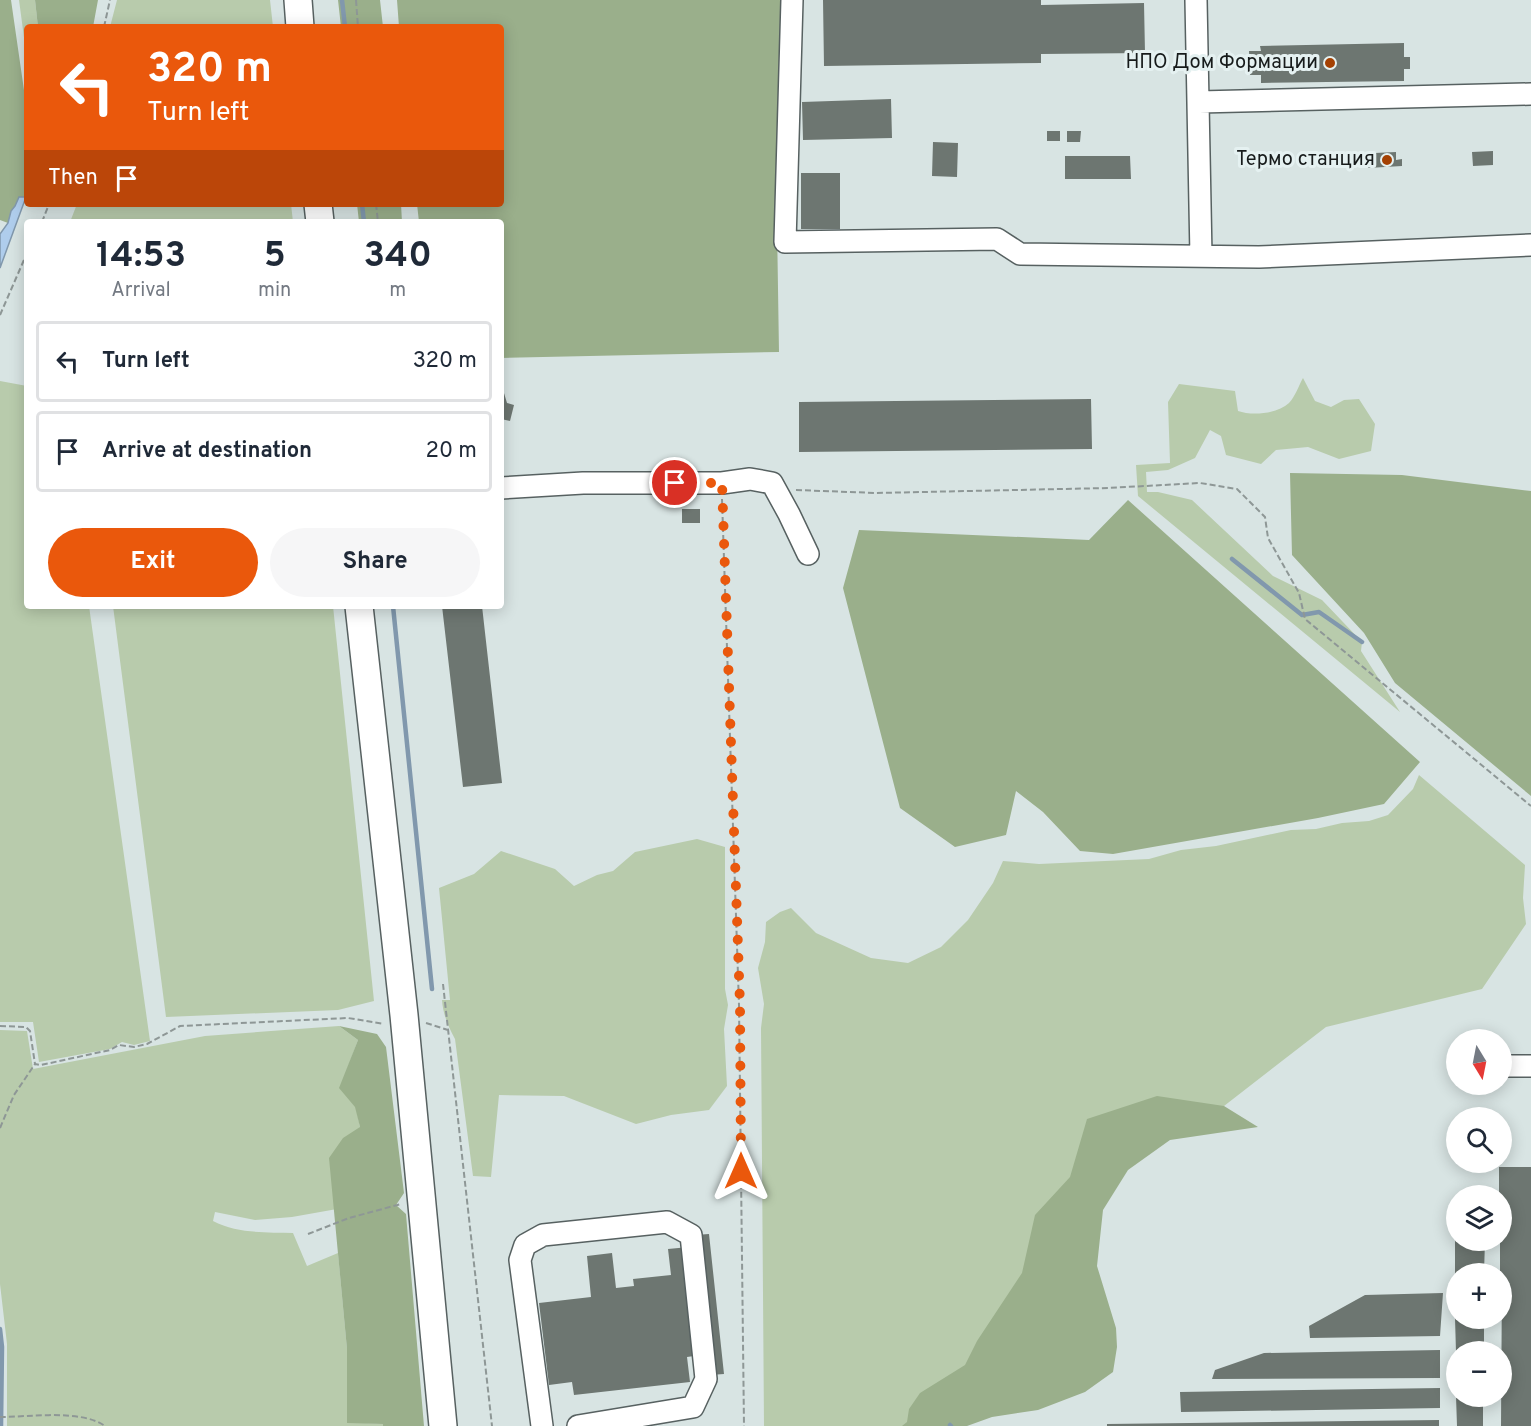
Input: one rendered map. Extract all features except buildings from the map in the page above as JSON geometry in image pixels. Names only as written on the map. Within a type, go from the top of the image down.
[{"type":"main road","points":[[298,0],[300,24]]},
{"type":"main road","points":[[359,609],[405,1028],[443,1426]]},
{"type":"lane","points":[[792,0],[785,242],[997,239],[1020,254],[1259,257],[1531,245]]},
{"type":"lane","points":[[1196,0],[1201,256]]},
{"type":"lane","points":[[1199,102],[1531,94]]},
{"type":"lane","points":[[504,488],[583,483],[722,483],[750,479],[772,483],[808,554]]},
{"type":"lane","points":[[1512,1066],[1531,1066]]},
{"type":"lane","points":[[542,1426],[520,1260],[525,1245],[543,1235],[667,1222],[680,1227],[691,1235],[706,1379],[693,1407],[578,1426]]},
{"type":"path","points":[[105,24],[110,0]]},
{"type":"path","points":[[356,0],[358,24]]},
{"type":"path","points":[[0,315],[24,260]]},
{"type":"path","points":[[722,483],[740,1005],[744,1426]]},
{"type":"path","points":[[772,483],[800,491],[876,493],[1108,488],[1200,483],[1237,489],[1265,517],[1268,538],[1299,593],[1305,619],[1531,806]]},
{"type":"path","points":[[443,984],[492,1426]]},
{"type":"path","points":[[35,1064],[41,1065],[110,1050],[119,1045],[134,1047],[147,1044],[180,1026],[348,1017],[405,1028]]},
{"type":"path","points":[[0,1026],[26,1027],[30,1031],[35,1064],[14,1095],[0,1128]]},
{"type":"path","points":[[308,1234],[387,1207],[422,1204]]},
{"type":"path","points":[[0,1417],[83,1418],[105,1426]]},
{"type":"green space","points":[[0,0],[11,0],[24,90],[24,197],[19,197],[8,223],[0,220]]},
{"type":"green space","points":[[19,0],[35,0],[38,24],[24,24],[24,38]]},
{"type":"green space","points":[[35,0],[98,0],[94,24],[38,24]]},
{"type":"green space","points":[[117,0],[270,0],[273,24],[111,24]]},
{"type":"green space","points":[[338,0],[380,0],[383,24],[341,24]]},
{"type":"green space","points":[[397,0],[785,0],[776,161],[779,352],[504,358],[504,219],[419,219],[417,207],[504,207],[504,24],[399,24]]},
{"type":"green space","points":[[76,207],[291,207],[293,219],[71,219]]},
{"type":"green space","points":[[357,207],[401,207],[402,219],[359,219]]},
{"type":"green space","points":[[1303,378],[1315,401],[1331,407],[1344,400],[1359,399],[1375,424],[1371,451],[1339,459],[1308,447],[1276,450],[1261,464],[1226,455],[1221,436],[1210,430],[1195,458],[1168,470],[1146,472],[1147,492],[1158,492],[1192,500],[1273,576],[1322,600],[1362,642],[1361,651],[1400,712],[1138,496],[1136,465],[1170,463],[1168,402],[1179,384],[1235,391],[1238,411],[1257,414],[1284,407],[1295,394]]},
{"type":"green space","points":[[0,381],[24,385],[24,609],[89,609],[150,1041],[134,1045],[122,1042],[110,1049],[39,1062],[33,1022],[0,1022]]},
{"type":"green space","points":[[1290,473],[1402,475],[1531,491],[1531,796],[1395,683],[1364,633],[1292,555]]},
{"type":"green space","points":[[1128,500],[1420,762],[1384,804],[1113,854],[1080,851],[1043,812],[1016,791],[1006,835],[955,847],[900,808],[843,588],[859,530],[1089,540]]},
{"type":"green space","points":[[113,609],[333,609],[374,1001],[338,1010],[166,1017]]},
{"type":"green space","points":[[1419,775],[1525,865],[1523,898],[1526,924],[1482,989],[1326,1027],[1224,1106],[1160,1116],[949,1426],[764,1426],[761,1028],[764,1004],[758,968],[765,942],[766,922],[780,912],[791,908],[816,933],[871,958],[908,963],[941,947],[968,920],[993,883],[1003,861],[1039,864],[1149,859],[1181,850],[1216,846],[1291,830],[1316,829],[1342,823],[1369,821],[1388,815],[1413,789]]},
{"type":"green space","points":[[697,839],[725,847],[725,989],[728,1005],[724,1029],[727,1086],[709,1110],[671,1115],[636,1124],[564,1096],[499,1095],[491,1177],[473,1176],[455,1039],[446,1020],[442,1000],[450,1000],[439,888],[474,874],[501,851],[555,869],[574,886],[597,875],[613,871],[635,852]]},
{"type":"green space","points":[[339,1026],[358,1040],[340,1088],[356,1107],[360,1127],[337,1209],[292,1217],[255,1220],[215,1212],[213,1221],[242,1230],[293,1233],[307,1266],[338,1253],[347,1349],[347,1422],[383,1424],[383,1426],[7,1426],[7,1344],[0,1284],[0,1030],[27,1031],[33,1069],[205,1036]]},
{"type":"green space","points":[[339,1026],[377,1034],[386,1047],[404,1193],[396,1205],[406,1214],[424,1426],[347,1423],[347,1349],[329,1158],[343,1138],[360,1127],[355,1107],[339,1088],[358,1040]]},
{"type":"green space","points":[[1157,1096],[1224,1106],[1258,1127],[1170,1140],[1128,1170],[1103,1210],[1097,1266],[1116,1328],[1117,1347],[1113,1372],[1085,1392],[1038,1410],[992,1417],[967,1426],[902,1426],[907,1422],[909,1409],[920,1393],[965,1365],[977,1341],[1022,1273],[1035,1215],[1070,1177],[1087,1119]]},
{"type":"water","points":[[19,197],[24,197],[0,268],[0,234],[8,223]]},
{"type":"waterway","points":[[342,0],[345,24]]},
{"type":"waterway","points":[[362,207],[364,219]]},
{"type":"waterway","points":[[1232,559],[1302,615],[1319,612],[1362,642]]},
{"type":"waterway","points":[[393,609],[432,989]]},
{"type":"waterway","points":[[0,1329],[2,1347],[1,1426]]},
{"type":"place","name":"НПО Дом Формации","points":[[1330,63]]},
{"type":"place","name":"Термо станция","points":[[1387,160]]},
{"type":"route","points":[[675,483],[722,483],[740,1005],[741,1171]]}]
